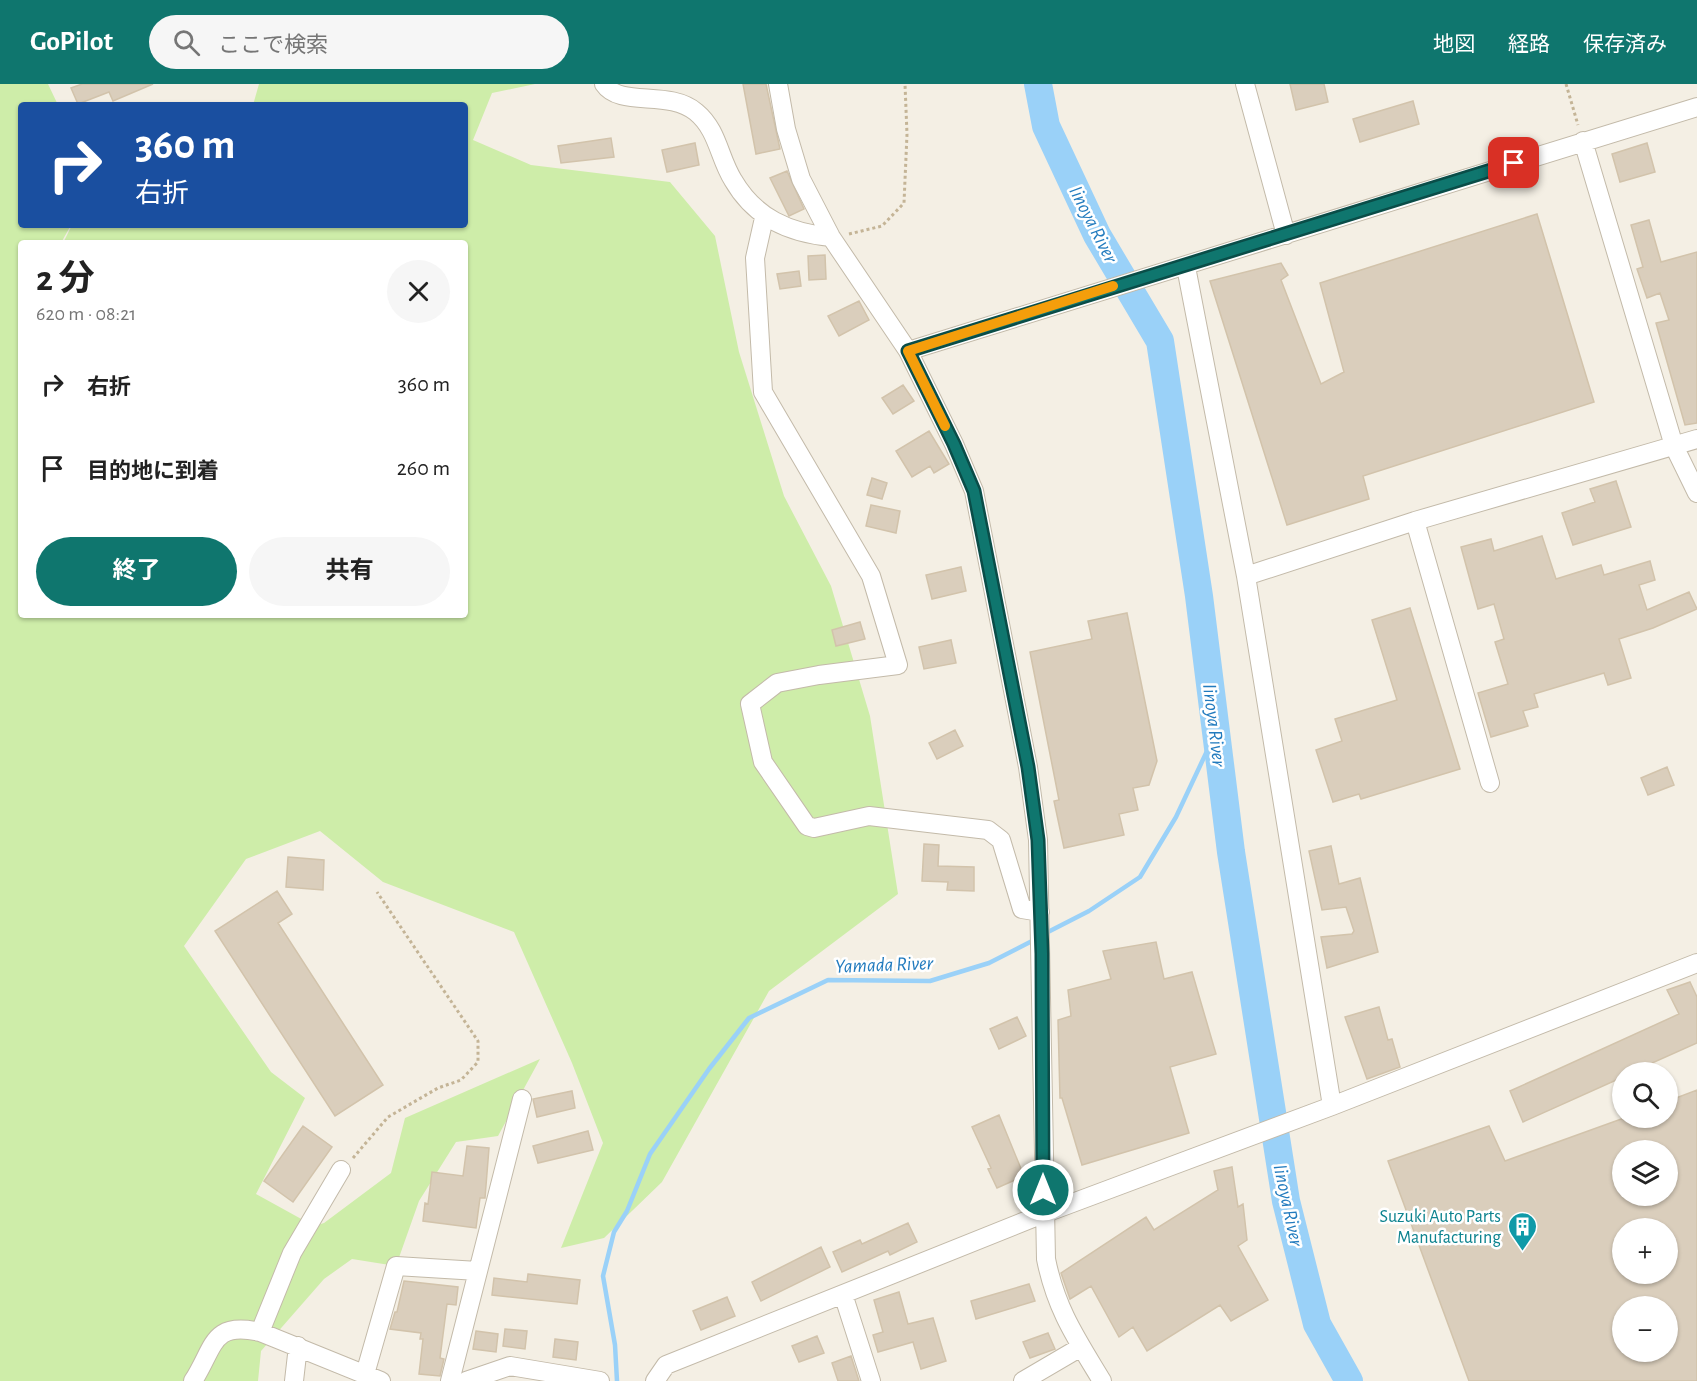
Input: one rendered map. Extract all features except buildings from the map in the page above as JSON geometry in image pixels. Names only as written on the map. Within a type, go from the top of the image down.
[{"type":"street","points":[[604,84],[612,94],[672,99],[698,113],[718,142],[733,180],[764,218],[805,235],[831,237]]},
{"type":"street","points":[[778,84],[786,129],[801,179],[831,237],[908,351],[954,444],[974,491],[1028,767],[1038,840],[1042,954],[1043,1214],[1046,1259],[1053,1291],[1062,1316],[1102,1381]]},
{"type":"street","points":[[1245,84],[1286,236]]},
{"type":"street","points":[[908,351],[1094,292],[1286,236],[1697,107]]},
{"type":"street","points":[[1583,141],[1674,446],[1697,493]]},
{"type":"street","points":[[764,218],[754,258],[763,392],[829,509],[871,576],[898,665],[777,683],[750,704],[763,762],[807,826],[814,828],[869,816],[988,830],[1001,840],[1022,909],[1040,917]]},
{"type":"street","points":[[1179,269],[1246,576],[1332,1106]]},
{"type":"street","points":[[1246,576],[1414,521],[1697,439]]},
{"type":"street","points":[[1414,521],[1490,783]]},
{"type":"street","points":[[655,1381],[666,1365],[1043,1214],[1332,1106],[1697,963]]},
{"type":"street","points":[[450,1381],[522,1099]]},
{"type":"street","points":[[260,1332],[292,1252],[341,1170]]},
{"type":"street","points":[[193,1381],[205,1362],[211,1346],[223,1333],[241,1328],[260,1332],[298,1346],[373,1377],[396,1266],[478,1271]]},
{"type":"street","points":[[843,1294],[871,1381]]},
{"type":"street","points":[[294,1381],[298,1346]]},
{"type":"street","points":[[1023,1381],[1081,1347]]},
{"type":"street","points":[[466,1381],[510,1366],[600,1381]]},
{"type":"path","points":[[831,237],[882,225],[904,203],[905,84]]},
{"type":"path","points":[[1566,84],[1583,141]]},
{"type":"path","points":[[341,1170],[388,1118],[438,1088],[461,1080],[478,1062],[478,1041],[377,892]]},
{"type":"green space","points":[[0,84],[48,84],[57,102],[18,102],[18,228],[69,228],[63,240],[18,240],[18,618],[468,618],[468,240],[64,240],[70,228],[468,228],[468,102],[254,102],[259,84],[535,84],[492,93],[473,140],[531,165],[670,182],[715,236],[739,352],[784,496],[831,586],[870,716],[898,894],[769,991],[662,1182],[604,1238],[561,1248],[603,1143],[572,1063],[514,932],[383,882],[320,831],[246,859],[184,946],[271,1072],[305,1098],[256,1194],[314,1226],[324,1223],[391,1173],[405,1118],[540,1059],[498,1136],[456,1142],[419,1201],[396,1266],[352,1259],[324,1279],[261,1351],[258,1381],[0,1381]]},
{"type":"waterway","name":"Iinoya River","points":[[1038,84],[1046,126],[1097,235],[1160,341],[1199,596],[1231,852],[1286,1201],[1317,1324],[1349,1381]]},
{"type":"waterway","name":"Yamada River","points":[[1044,934],[1089,911],[1140,877],[1176,817],[1215,734]]},
{"type":"waterway","name":"Yamada River","points":[[617,1381],[615,1345],[603,1276],[614,1232],[627,1211],[650,1154],[709,1069],[749,1018],[828,980],[930,981],[989,963],[1034,940]]},
{"type":"slow traffic","points":[[945,426],[908,351],[1113,286]]},
{"type":"place","name":"Suzuki Auto Parts Manufacturing","points":[[1522,1252]]},
{"type":"route","points":[[1043,1190],[1042,954],[1038,840],[1028,767],[985,557],[974,491],[954,444],[908,351],[1094,292],[1186,267],[1514,163]]}]
